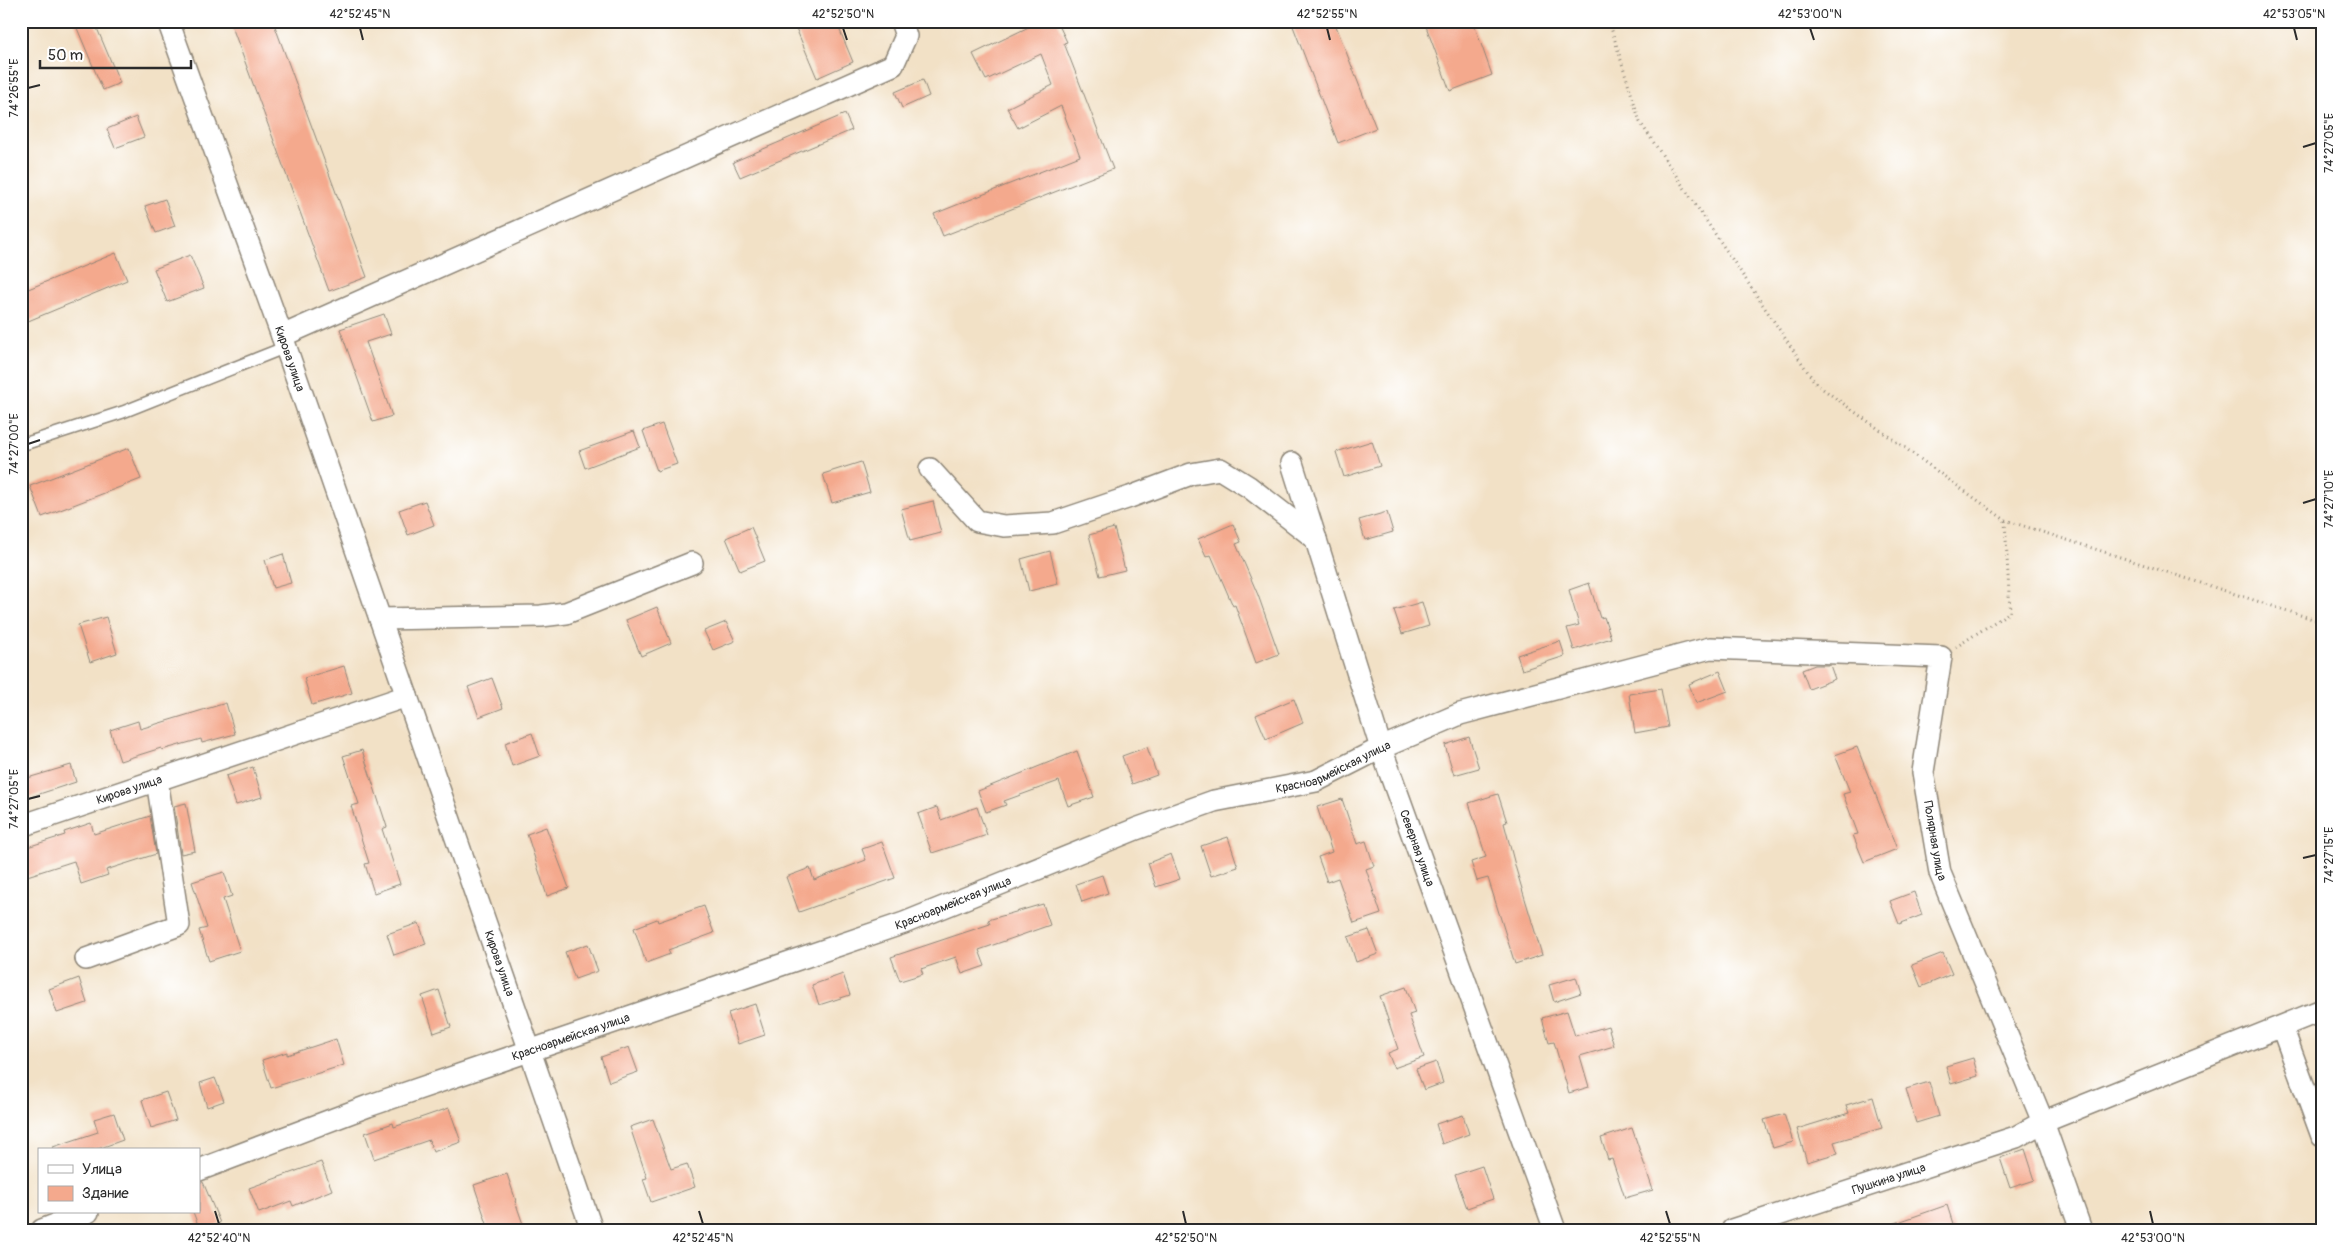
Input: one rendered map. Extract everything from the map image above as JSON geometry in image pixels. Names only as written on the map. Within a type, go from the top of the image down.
[{"type":"street","name":"Кирова улица","points":[[168,21],[284,342],[592,1230]]},
{"type":"street","points":[[284,342],[892,66],[906,36],[901,21]]},
{"type":"street","name":"Северная улица","points":[[1292,463],[1381,748],[1555,1230]]},
{"type":"street","points":[[930,469],[978,521],[1004,526],[1052,523],[1191,474],[1220,469],[1250,487],[1316,539]]},
{"type":"street","points":[[380,618],[541,616],[566,613],[692,563]]},
{"type":"street","name":"Красноармейская улица","points":[[200,1170],[368,1106],[904,923],[1136,829],[1214,801],[1316,781],[1381,748],[1460,714],[1710,648],[1941,657]]},
{"type":"street","name":"Полярная улица","points":[[1941,657],[1923,772],[1940,873],[2043,1122],[2081,1230]]},
{"type":"street","name":"Кирова улица","points":[[21,826],[407,696]]},
{"type":"street","points":[[86,958],[179,925],[157,780]]},
{"type":"street","name":"Пушкина улица","points":[[1732,1230],[2016,1137],[2043,1122],[2322,1010]]},
{"type":"street","points":[[2282,1027],[2322,1136]]},
{"type":"street","points":[[42,1230],[83,1214]]},
{"type":"lane","points":[[21,445],[123,412],[284,342]]},
{"type":"path","points":[[1609,21],[1640,122],[1816,384],[2005,520],[2322,622]]},
{"type":"path","points":[[1941,657],[2010,612],[2005,520]]},
{"type":"building","points":[[74,21],[94,21],[120,83],[103,90]]},
{"type":"building","points":[[230,21],[273,21],[367,277],[329,291]]},
{"type":"building","points":[[793,21],[836,21],[853,62],[817,78]]},
{"type":"building","points":[[1041,21],[1057,21],[1067,42],[1064,43],[1113,169],[943,236],[934,214],[1080,156],[1061,106],[1018,128],[1007,108],[1053,85],[1041,54],[986,80],[973,54]]},
{"type":"building","points":[[1291,21],[1334,21],[1376,128],[1338,143]]},
{"type":"building","points":[[1424,21],[1473,21],[1492,75],[1450,91]]},
{"type":"building","points":[[923,80],[929,96],[902,108],[895,92]]},
{"type":"building","points":[[845,114],[852,130],[740,177],[733,162]]},
{"type":"building","points":[[136,117],[144,137],[115,148],[107,129]]},
{"type":"building","points":[[165,199],[175,226],[156,233],[145,206]]},
{"type":"building","points":[[116,253],[127,280],[21,324],[21,292]]},
{"type":"building","points":[[190,255],[204,288],[167,302],[154,269]]},
{"type":"building","points":[[384,314],[391,334],[366,342],[392,416],[373,422],[340,329]]},
{"type":"building","points":[[662,424],[677,464],[657,471],[643,431]]},
{"type":"building","points":[[634,431],[640,447],[585,468],[579,451]]},
{"type":"building","points":[[1372,441],[1380,466],[1344,477],[1336,452]]},
{"type":"building","points":[[129,448],[141,479],[42,517],[30,486]]},
{"type":"building","points":[[861,462],[870,492],[832,503],[823,474]]},
{"type":"building","points":[[425,501],[434,525],[408,535],[399,510]]},
{"type":"building","points":[[933,501],[941,533],[910,541],[901,509]]},
{"type":"building","points":[[1387,512],[1393,532],[1365,540],[1359,520]]},
{"type":"building","points":[[1233,524],[1241,542],[1236,544],[1258,595],[1279,654],[1256,663],[1235,605],[1233,606],[1211,555],[1206,557],[1198,539]]},
{"type":"building","points":[[751,527],[765,561],[740,571],[726,538]]},
{"type":"building","points":[[1114,528],[1125,570],[1100,576],[1089,535]]},
{"type":"building","points":[[1050,551],[1058,584],[1029,591],[1021,559]]},
{"type":"building","points":[[283,554],[291,583],[273,588],[265,560]]},
{"type":"building","points":[[1589,583],[1600,618],[1604,617],[1611,638],[1574,650],[1567,628],[1579,625],[1569,590]]},
{"type":"building","points":[[1422,602],[1429,626],[1402,634],[1394,610]]},
{"type":"building","points":[[657,607],[671,643],[641,656],[626,620]]},
{"type":"building","points":[[106,617],[117,653],[90,662],[78,625]]},
{"type":"building","points":[[726,622],[735,641],[713,650],[704,631]]},
{"type":"building","points":[[1560,641],[1565,656],[1522,670],[1517,655]]},
{"type":"building","points":[[1815,665],[1830,665],[1835,679],[1809,689],[1802,670]]},
{"type":"building","points":[[344,666],[352,693],[312,705],[304,678]]},
{"type":"building","points":[[1720,671],[1728,691],[1696,703],[1689,684]]},
{"type":"building","points":[[492,678],[503,708],[479,717],[468,687]]},
{"type":"building","points":[[1661,689],[1668,727],[1635,733],[1629,694]]},
{"type":"building","points":[[1294,699],[1303,723],[1266,739],[1256,715]]},
{"type":"building","points":[[226,703],[235,734],[202,743],[201,739],[162,750],[161,748],[120,761],[110,730],[138,721],[140,729]]},
{"type":"building","points":[[532,733],[540,756],[512,766],[505,743]]},
{"type":"building","points":[[1469,737],[1479,768],[1454,775],[1445,745]]},
{"type":"building","points":[[1147,747],[1157,775],[1132,784],[1122,756]]},
{"type":"building","points":[[1857,747],[1897,849],[1864,862],[1853,835],[1858,834],[1843,794],[1850,792],[1835,755]]},
{"type":"building","points":[[362,750],[387,827],[382,829],[400,884],[374,893],[365,864],[369,863],[351,806],[359,804],[343,756]]},
{"type":"building","points":[[1077,751],[1094,797],[1068,806],[1059,781],[1004,801],[1006,805],[986,812],[978,791]]},
{"type":"building","points":[[71,765],[76,782],[21,800],[21,780]]},
{"type":"building","points":[[253,767],[262,797],[236,805],[226,776]]},
{"type":"building","points":[[1498,794],[1507,822],[1504,823],[1516,869],[1542,955],[1515,964],[1488,878],[1477,881],[1471,862],[1486,857],[1469,803]]},
{"type":"building","points":[[1342,799],[1357,844],[1366,841],[1374,866],[1366,869],[1381,914],[1354,923],[1338,878],[1327,882],[1318,857],[1332,852],[1317,807]]},
{"type":"building","points":[[186,803],[195,851],[181,854],[174,806]]},
{"type":"building","points":[[937,807],[941,820],[977,807],[987,835],[932,853],[918,814]]},
{"type":"building","points":[[150,816],[156,854],[106,870],[108,875],[81,884],[74,861],[21,878],[21,849],[65,835],[64,832],[91,823],[94,834]]},
{"type":"building","points":[[546,827],[569,888],[547,896],[527,834]]},
{"type":"building","points":[[1228,837],[1238,867],[1211,876],[1201,846]]},
{"type":"building","points":[[882,842],[895,878],[799,912],[786,877],[810,868],[814,880],[866,860],[862,849]]},
{"type":"building","points":[[1171,854],[1180,879],[1156,887],[1148,863]]},
{"type":"building","points":[[224,872],[232,896],[223,899],[240,951],[209,961],[199,930],[207,928],[192,882]]},
{"type":"building","points":[[1102,875],[1108,893],[1082,902],[1076,884]]},
{"type":"building","points":[[1914,892],[1922,915],[1899,924],[1890,901]]},
{"type":"building","points":[[1043,904],[1050,925],[979,950],[985,966],[962,974],[956,957],[921,969],[923,974],[900,981],[891,957],[990,924],[988,920]]},
{"type":"building","points":[[704,906],[714,933],[668,950],[670,954],[646,963],[634,928],[657,919],[658,922]]},
{"type":"building","points":[[419,923],[426,944],[394,955],[387,934]]},
{"type":"building","points":[[1369,930],[1378,954],[1356,962],[1348,937]]},
{"type":"building","points":[[588,944],[598,971],[575,979],[565,952]]},
{"type":"building","points":[[1943,953],[1952,974],[1921,987],[1912,965]]},
{"type":"building","points":[[843,974],[850,995],[819,1005],[812,985]]},
{"type":"building","points":[[1576,977],[1581,993],[1554,1002],[1549,985]]},
{"type":"building","points":[[79,978],[87,1003],[57,1013],[49,989]]},
{"type":"building","points":[[1406,987],[1415,1013],[1409,1015],[1424,1057],[1394,1068],[1388,1053],[1398,1049],[1380,996]]},
{"type":"building","points":[[439,990],[451,1027],[434,1033],[422,996]]},
{"type":"building","points":[[755,1004],[765,1035],[738,1044],[728,1013]]},
{"type":"building","points":[[1567,1011],[1575,1036],[1608,1026],[1614,1046],[1580,1056],[1589,1087],[1569,1093],[1554,1042],[1549,1043],[1542,1018]]},
{"type":"building","points":[[336,1039],[344,1065],[271,1088],[262,1060],[287,1052],[287,1055]]},
{"type":"building","points":[[629,1047],[638,1072],[609,1082],[601,1057]]},
{"type":"building","points":[[1973,1058],[1978,1076],[1951,1084],[1946,1066]]},
{"type":"building","points":[[1436,1062],[1443,1083],[1424,1090],[1416,1069]]},
{"type":"building","points":[[215,1078],[224,1101],[207,1107],[200,1083]]},
{"type":"building","points":[[1929,1082],[1939,1116],[1916,1123],[1906,1089]]},
{"type":"building","points":[[166,1092],[176,1120],[151,1128],[142,1100]]},
{"type":"building","points":[[1873,1097],[1882,1128],[1834,1142],[1838,1153],[1807,1162],[1797,1129],[1849,1113],[1846,1105]]},
{"type":"building","points":[[449,1108],[461,1142],[433,1152],[429,1140],[374,1159],[365,1133],[393,1123],[394,1127]]},
{"type":"building","points":[[114,1113],[123,1140],[101,1148],[53,1148],[98,1132],[94,1119]]},
{"type":"building","points":[[1784,1114],[1793,1142],[1773,1148],[1764,1120]]},
{"type":"building","points":[[1463,1115],[1469,1134],[1442,1144],[1436,1124]]},
{"type":"building","points":[[653,1119],[671,1169],[687,1164],[695,1187],[651,1202],[643,1179],[647,1178],[630,1127]]},
{"type":"building","points":[[1632,1128],[1653,1190],[1625,1198],[1612,1159],[1608,1160],[1601,1138]]},
{"type":"building","points":[[2025,1149],[2035,1180],[2010,1188],[2000,1158]]},
{"type":"building","points":[[321,1162],[332,1190],[293,1206],[291,1201],[259,1213],[249,1188]]},
{"type":"building","points":[[1482,1166],[1493,1199],[1467,1208],[1455,1175]]},
{"type":"building","points":[[507,1174],[525,1230],[489,1230],[474,1185]]},
{"type":"building","points":[[200,1182],[203,1182],[220,1223],[200,1230],[194,1214],[200,1214]]},
{"type":"building","points":[[1947,1205],[1955,1230],[1885,1230],[1884,1227]]}]
